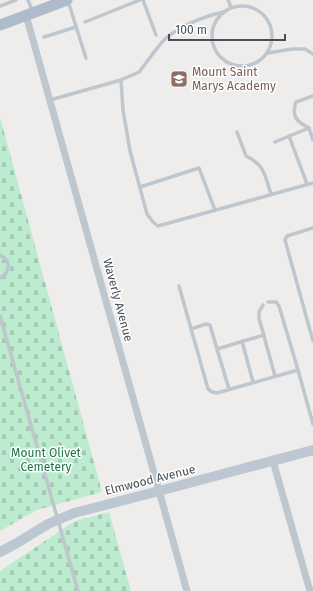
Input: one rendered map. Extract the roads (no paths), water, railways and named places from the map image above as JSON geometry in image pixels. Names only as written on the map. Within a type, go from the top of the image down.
[{"type":"main road","points":[[0,25],[30,14],[50,3],[67,0]]},
{"type":"street","name":"Waverly Avenue","points":[[30,14],[50,100],[187,591]]},
{"type":"street","name":"Elmwood Avenue","points":[[0,552],[57,519],[74,513],[313,450]]},
{"type":"street","points":[[273,461],[310,591]]},
{"type":"lane","points":[[0,6],[8,1],[16,0]]},
{"type":"lane","points":[[28,0],[30,14]]},
{"type":"lane","points":[[67,0],[86,58]]},
{"type":"lane","points":[[85,22],[142,0],[156,35]]},
{"type":"lane","points":[[228,0],[231,7]]},
{"type":"lane","points":[[50,100],[121,80],[139,72],[166,39],[176,31],[186,25],[222,12],[231,7],[240,5],[250,6],[259,10],[266,16],[271,25],[273,34],[272,44],[268,53],[261,60],[251,65],[241,67],[230,64],[221,59],[215,50],[212,40],[212,29],[216,19],[222,12]]},
{"type":"lane","points":[[44,37],[76,27]]},
{"type":"lane","points":[[268,53],[292,49],[305,49],[313,54]]},
{"type":"lane","points":[[121,80],[123,110],[130,151],[147,214],[158,226],[313,183]]},
{"type":"lane","points":[[313,96],[296,102],[294,108],[296,118],[299,123],[309,128],[313,140]]},
{"type":"lane","points":[[275,142],[309,128]]},
{"type":"lane","points":[[237,132],[246,156],[254,160],[262,167],[271,194]]},
{"type":"lane","points":[[289,136],[307,184]]},
{"type":"lane","points":[[140,187],[199,168],[215,210]]},
{"type":"lane","points":[[313,228],[287,236],[285,240],[313,341]]},
{"type":"lane","points":[[0,255],[5,258],[9,269],[6,274],[0,278]]},
{"type":"lane","points":[[179,286],[208,389],[212,392],[216,393],[298,370]]},
{"type":"lane","points":[[268,302],[276,302],[279,306],[313,424]]},
{"type":"lane","points":[[263,305],[259,312],[260,318],[275,376]]},
{"type":"lane","points":[[0,316],[78,591]]},
{"type":"lane","points":[[308,322],[313,321]]},
{"type":"lane","points":[[191,329],[206,324],[210,325],[229,389]]},
{"type":"lane","points":[[217,349],[264,335]]},
{"type":"lane","points":[[242,342],[253,382]]},
{"type":"place","name":"Mount Saint Marys Academy","points":[[179,79]]},
{"type":"park label","name":"Mount Olivet Cemetery","points":[[46,460]]}]
